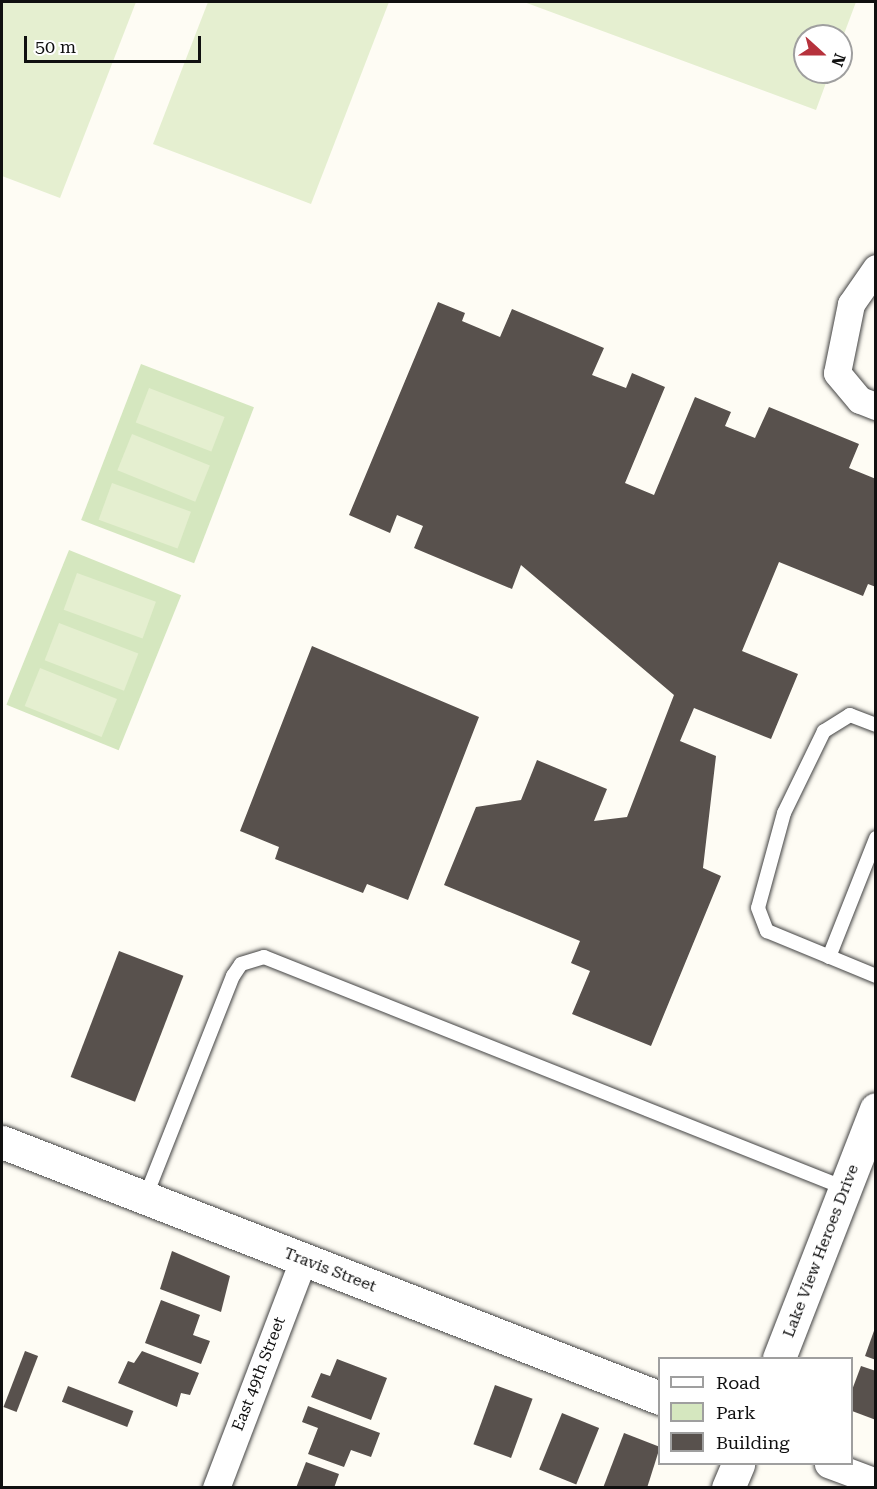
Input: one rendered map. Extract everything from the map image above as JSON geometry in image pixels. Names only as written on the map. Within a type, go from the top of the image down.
[{"type":"street","points":[[876,268],[851,304],[837,373],[860,400],[876,406]]},
{"type":"street","name":"Lake View Heroes Drive","points":[[780,1357],[876,1109]]},
{"type":"street","name":"Travis Street","points":[[2,1142],[658,1397]]},
{"type":"street","name":"East 49th Street","points":[[216,1488],[303,1260]]},
{"type":"street","points":[[728,1488],[738,1465]]},
{"type":"street","points":[[831,1465],[876,1482]]},
{"type":"lane","points":[[876,724],[850,715],[824,731],[784,813],[758,908],[768,931],[876,976]]},
{"type":"lane","points":[[829,957],[876,838]]},
{"type":"lane","points":[[145,1198],[233,976],[241,964],[264,957],[845,1188]]},
{"type":"green space","points":[[2,2],[136,2],[60,198],[2,176]]},
{"type":"green space","points":[[208,2],[389,2],[311,204],[153,144]]},
{"type":"green space","points":[[524,2],[856,2],[848,24],[793,24],[793,84],[826,84],[816,110]]},
{"type":"green space","points":[[141,364],[254,407],[194,563],[81,520]]},
{"type":"green space","points":[[149,388],[225,417],[211,452],[136,423]]},
{"type":"green space","points":[[132,434],[210,465],[195,502],[117,470]]},
{"type":"green space","points":[[112,483],[191,512],[178,548],[99,520]]},
{"type":"green space","points":[[69,550],[181,595],[119,750],[6,705]]},
{"type":"green space","points":[[77,573],[156,602],[143,638],[64,610]]},
{"type":"green space","points":[[59,623],[138,653],[124,691],[45,660]]},
{"type":"green space","points":[[40,668],[117,699],[102,737],[25,706]]},
{"type":"building","points":[[438,302],[465,313],[462,321],[500,337],[512,309],[604,348],[592,375],[626,388],[632,373],[665,387],[625,483],[654,495],[695,397],[731,412],[725,426],[755,438],[769,407],[859,444],[849,468],[876,479],[876,587],[868,584],[863,596],[779,562],[742,651],[798,674],[771,739],[694,708],[680,741],[716,756],[703,868],[721,876],[651,1046],[572,1014],[590,971],[571,963],[580,941],[444,885],[476,807],[521,800],[537,760],[607,789],[594,821],[627,817],[674,695],[521,565],[512,589],[414,548],[423,526],[397,515],[390,533],[349,515]]},
{"type":"building","points":[[312,646],[479,717],[408,900],[367,884],[363,893],[275,859],[279,847],[240,831]]},
{"type":"building","points":[[119,951],[183,976],[135,1102],[71,1077]]},
{"type":"building","points":[[172,1251],[230,1276],[221,1312],[160,1289]]},
{"type":"building","points":[[161,1300],[200,1315],[193,1335],[210,1341],[201,1364],[145,1343]]},
{"type":"building","points":[[876,1328],[876,1360],[865,1356]]},
{"type":"building","points":[[25,1351],[38,1356],[17,1412],[3,1407]]},
{"type":"building","points":[[142,1351],[199,1373],[190,1395],[181,1393],[177,1407],[118,1383],[128,1361],[134,1363]]},
{"type":"building","points":[[337,1359],[387,1378],[371,1420],[311,1397],[321,1373],[330,1376]]},
{"type":"building","points":[[861,1366],[876,1371],[876,1420],[853,1411],[853,1387]]},
{"type":"building","points":[[495,1385],[533,1399],[511,1458],[473,1444]]},
{"type":"building","points":[[68,1386],[133,1411],[127,1427],[62,1402]]},
{"type":"building","points":[[308,1406],[380,1433],[371,1457],[351,1450],[344,1467],[308,1454],[318,1428],[302,1422]]},
{"type":"building","points":[[562,1413],[599,1428],[576,1485],[539,1470]]},
{"type":"building","points":[[624,1433],[658,1446],[658,1453],[647,1488],[603,1488]]},
{"type":"building","points":[[306,1462],[339,1474],[334,1488],[296,1488]]}]
